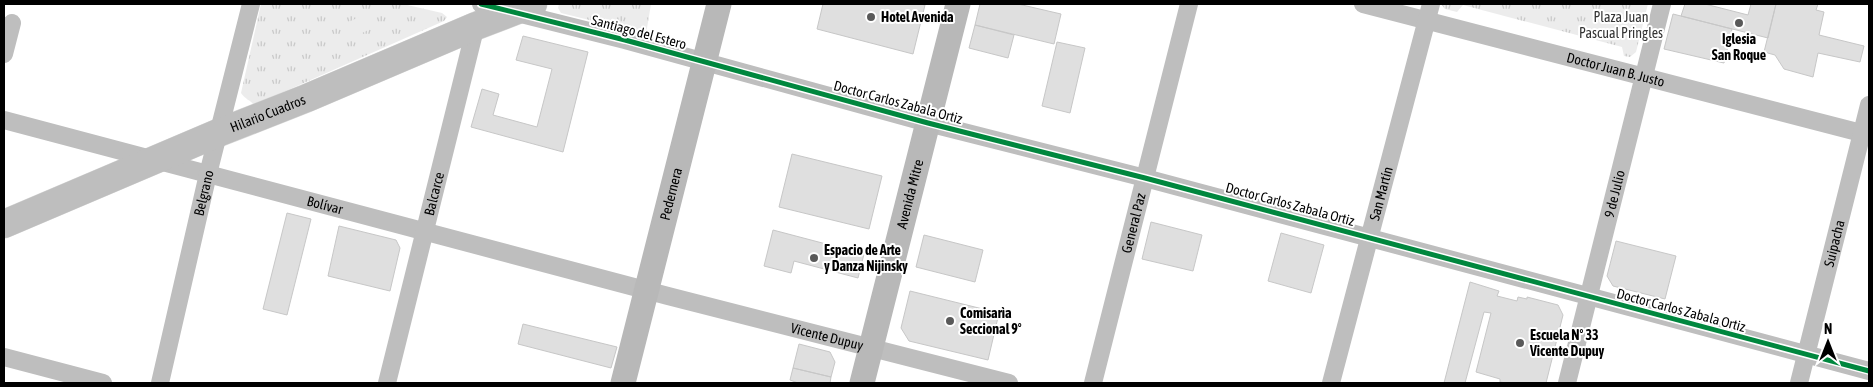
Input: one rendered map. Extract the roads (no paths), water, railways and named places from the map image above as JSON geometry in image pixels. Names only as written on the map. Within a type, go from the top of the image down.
[{"type":"main road","name":"Hilario Cuadros","points":[[4,224],[218,133],[307,98],[479,11],[523,8]]},
{"type":"street","name":"Belgrano","points":[[160,383],[208,174],[251,4]]},
{"type":"street","name":"Pedernera","points":[[623,383],[719,4]]},
{"type":"street","name":"Avenida Mitre","points":[[862,383],[958,4]]},
{"type":"street","name":"General Paz","points":[[1093,383],[1189,4]]},
{"type":"street","name":"Doctor Juan B. Justo","points":[[1362,4],[1429,12],[1644,77],[1866,134]]},
{"type":"street","name":"9 de Julio","points":[[1567,383],[1662,4]]},
{"type":"street","name":"Santiago del Estero","points":[[523,8],[625,40],[705,62]]},
{"type":"street","name":"Balcarce","points":[[387,383],[479,11]]},
{"type":"street","name":"San Martín","points":[[1331,383],[1368,237],[1429,12]]},
{"type":"street","points":[[4,54],[12,23]]},
{"type":"street","name":"Doctor Carlos Zabala Ortiz","points":[[705,62],[928,123],[1145,178],[1869,371]]},
{"type":"street","name":"Suipacha","points":[[1799,383],[1866,134],[1869,105]]},
{"type":"street","name":"Bolívar","points":[[4,120],[647,290]]},
{"type":"street","name":"Vicente Dupuy","points":[[647,290],[1008,383]]},
{"type":"street","points":[[4,357],[103,383]]},
{"type":"place","name":"Hotel Avenida","points":[[871,17]]},
{"type":"place","name":"Iglesia San Roque","points":[[1739,23]]},
{"type":"place","name":"Espacio de Arte y Danza Nijinsky","points":[[814,258]]},
{"type":"place","name":"Comisarìa Seccional 9°","points":[[950,321]]},
{"type":"place","name":"Escuela N° 33 Vicente Dupuy","points":[[1520,343]]},
{"type":"park label","name":"Plaza Juan Pascual Pringles","points":[[1621,25]]}]
